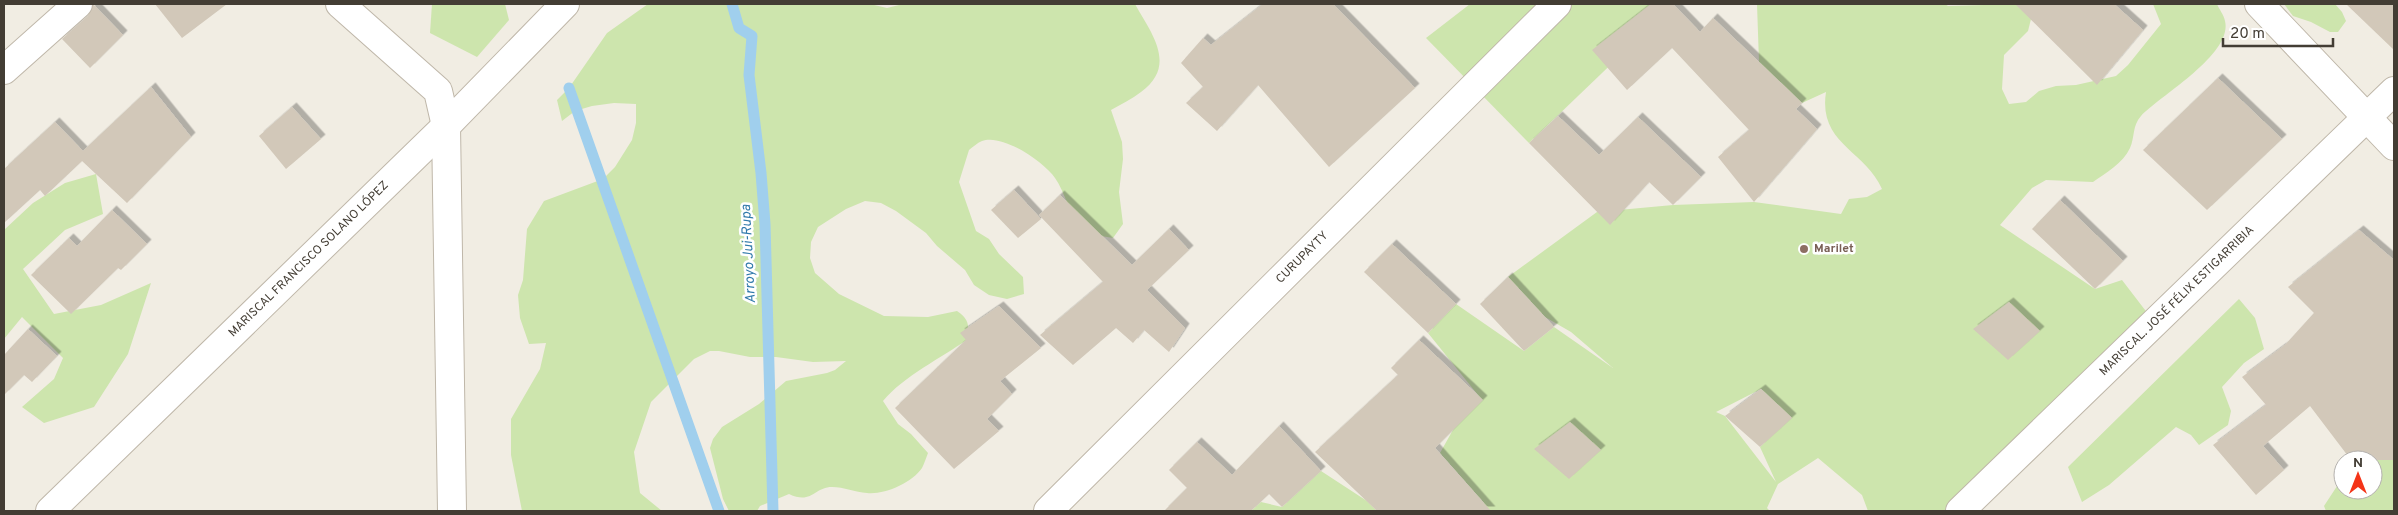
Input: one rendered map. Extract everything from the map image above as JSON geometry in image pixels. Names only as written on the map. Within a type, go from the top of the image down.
[{"type":"street","points":[[4,70],[78,4]]},
{"type":"street","points":[[340,4],[438,91],[446,126],[452,511]]},
{"type":"street","name":"MARISCAL FRANCISCO SOLANO LÓPEZ","points":[[55,509],[446,126],[565,4]]},
{"type":"street","name":"CURUPAYTY","points":[[1048,511],[1557,4]]},
{"type":"street","points":[[2260,4],[2394,146]]},
{"type":"street","name":"MARISCAL. JOSÉ FÉLIX ESTIGARRIBIA","points":[[1960,511],[2394,91]]},
{"type":"green space","points":[[432,4],[505,4],[509,20],[477,57],[430,33]]},
{"type":"green space","points":[[648,4],[870,4],[887,8],[903,4],[1135,4],[1154,37],[1160,60],[1158,71],[1152,82],[1141,92],[1111,110],[1122,142],[1123,159],[1119,192],[1123,224],[1113,238],[1084,229],[1073,215],[1062,190],[1050,171],[1022,150],[1000,141],[990,140],[982,141],[969,150],[959,182],[976,231],[989,239],[999,254],[1023,277],[1024,294],[1007,299],[989,295],[974,285],[965,270],[937,246],[926,233],[896,211],[881,203],[865,201],[846,209],[818,227],[811,242],[810,258],[815,273],[839,294],[884,316],[928,317],[957,311],[964,317],[967,323],[968,339],[912,375],[883,401],[898,424],[911,434],[928,453],[922,468],[912,479],[905,483],[889,490],[874,493],[832,487],[803,498],[789,494],[760,506],[757,511],[729,511],[723,499],[710,448],[713,439],[722,427],[759,404],[786,381],[827,373],[835,370],[846,361],[813,362],[776,357],[750,357],[710,351],[694,359],[651,402],[634,452],[640,493],[662,511],[522,511],[511,455],[511,419],[540,369],[546,343],[529,344],[520,318],[518,295],[523,280],[527,229],[544,201],[603,179],[615,167],[632,140],[636,123],[636,104],[614,103],[575,111],[562,121],[557,100],[569,88],[607,33]]},
{"type":"green space","points":[[1470,4],[1674,4],[1529,143],[1426,38]]},
{"type":"green space","points":[[1757,4],[1945,4],[1948,6],[2020,4],[2032,15],[2028,31],[2004,55],[2002,89],[2009,104],[2026,102],[2039,91],[2056,86],[2076,85],[2116,76],[2128,65],[2161,24],[2153,4],[2217,4],[2225,21],[2225,34],[2218,47],[2194,73],[2141,116],[2136,124],[2132,144],[2119,163],[2093,182],[2046,180],[2032,188],[2000,225],[2095,289],[2122,280],[2155,323],[1949,511],[1868,511],[1862,495],[1818,458],[1778,484],[1767,508],[1770,511],[1477,511],[1484,503],[1440,453],[1454,428],[1482,400],[1428,333],[1456,304],[1524,351],[1554,327],[1613,368],[1571,332],[1545,317],[1508,277],[1597,212],[1673,205],[1754,202],[1841,214],[1849,199],[1867,197],[1882,189],[1874,176],[1836,135],[1829,124],[1825,109],[1826,92],[1802,103],[1759,62]],"holes":[[[1761,389],[1791,417],[1760,447],[1776,482],[1725,416],[1716,412]]]},
{"type":"green space","points":[[2284,4],[2335,4],[2342,12],[2346,21],[2338,32],[2330,32],[2311,22],[2293,16]]},
{"type":"green space","points":[[96,174],[103,214],[65,230],[23,269],[54,314],[101,305],[151,283],[128,354],[94,407],[44,423],[22,407],[54,379],[63,358],[22,317],[4,339],[4,230],[33,203],[65,183]]},
{"type":"green space","points":[[2239,299],[2255,318],[2264,349],[2244,363],[2222,387],[2231,411],[2228,425],[2199,445],[2191,435],[2176,427],[2109,485],[2082,502],[2068,467]]},
{"type":"green space","points":[[2394,447],[2394,511],[2326,511],[2324,506],[2333,492],[2333,500],[2383,500],[2383,450],[2373,450],[2373,448]]},
{"type":"green space","points":[[1321,471],[1367,501],[1377,511],[1251,511],[1261,502],[1282,507]]},
{"type":"building","points":[[93,4],[123,35],[90,68],[62,39],[88,16]]},
{"type":"building","points":[[155,4],[227,4],[182,38]]},
{"type":"building","points":[[1263,4],[1333,4],[1415,88],[1329,167],[1258,85],[1217,131],[1186,103],[1203,87],[1181,63],[1203,38],[1211,45]]},
{"type":"building","points":[[1651,4],[1673,4],[1700,32],[1713,18],[1802,103],[1796,109],[1817,129],[1754,202],[1718,157],[1749,130],[1672,48],[1627,90],[1592,50]]},
{"type":"building","points":[[2015,4],[2114,4],[2143,30],[2097,85]]},
{"type":"building","points":[[2346,4],[2394,4],[2394,50]]},
{"type":"building","points":[[2218,78],[2282,139],[2207,210],[2143,150]]},
{"type":"building","points":[[151,87],[191,137],[127,203],[82,161],[45,196],[40,190],[4,223],[4,169],[55,122],[83,151]]},
{"type":"building","points":[[292,107],[321,139],[286,169],[259,136]]},
{"type":"building","points":[[1558,116],[1599,155],[1638,117],[1701,177],[1673,205],[1649,182],[1610,225],[1529,143]]},
{"type":"building","points":[[1014,190],[1041,219],[1018,238],[991,210]]},
{"type":"building","points":[[1060,195],[1132,265],[1169,229],[1189,250],[1147,290],[1185,328],[1169,352],[1144,330],[1133,343],[1116,328],[1073,365],[1040,335],[1103,282],[1039,215]]},
{"type":"building","points":[[2060,200],[2123,261],[2095,289],[2032,229]]},
{"type":"building","points":[[112,210],[147,244],[121,270],[118,268],[71,314],[31,275],[69,238],[77,246]]},
{"type":"building","points":[[2359,230],[2394,260],[2394,460],[2383,460],[2383,450],[2343,450],[2310,406],[2263,446],[2284,470],[2256,495],[2213,445],[2266,405],[2242,377],[2285,345],[2314,313],[2288,287]]},
{"type":"building","points":[[1392,244],[1456,304],[1428,333],[1364,272]]},
{"type":"building","points":[[1508,277],[1554,327],[1524,351],[1480,304]]},
{"type":"building","points":[[2009,302],[2040,331],[2008,360],[1973,329]]},
{"type":"building","points":[[999,306],[1041,348],[1000,381],[1012,394],[987,419],[999,431],[954,469],[895,408],[966,340],[960,333]]},
{"type":"building","points":[[28,329],[57,356],[32,382],[24,375],[4,395],[4,355]]},
{"type":"building","points":[[1419,340],[1483,400],[1435,448],[1491,511],[1377,511],[1315,452],[1398,375],[1391,368]]},
{"type":"building","points":[[1761,389],[1792,418],[1760,447],[1725,416]]},
{"type":"building","points":[[1570,422],[1601,450],[1569,479],[1534,449]]},
{"type":"building","points":[[1279,426],[1321,471],[1282,507],[1269,494],[1251,511],[1164,511],[1187,488],[1169,470],[1197,442],[1232,475]]},
{"type":"waterway","name":"Arroyo Jui-Rupa","points":[[732,4],[739,28],[752,36],[749,75],[765,224],[773,511]]},
{"type":"waterway","name":"Arroyo Jui-Rupa","points":[[569,88],[719,511]]},
{"type":"place","name":"Marilet","points":[[1804,249]]}]
